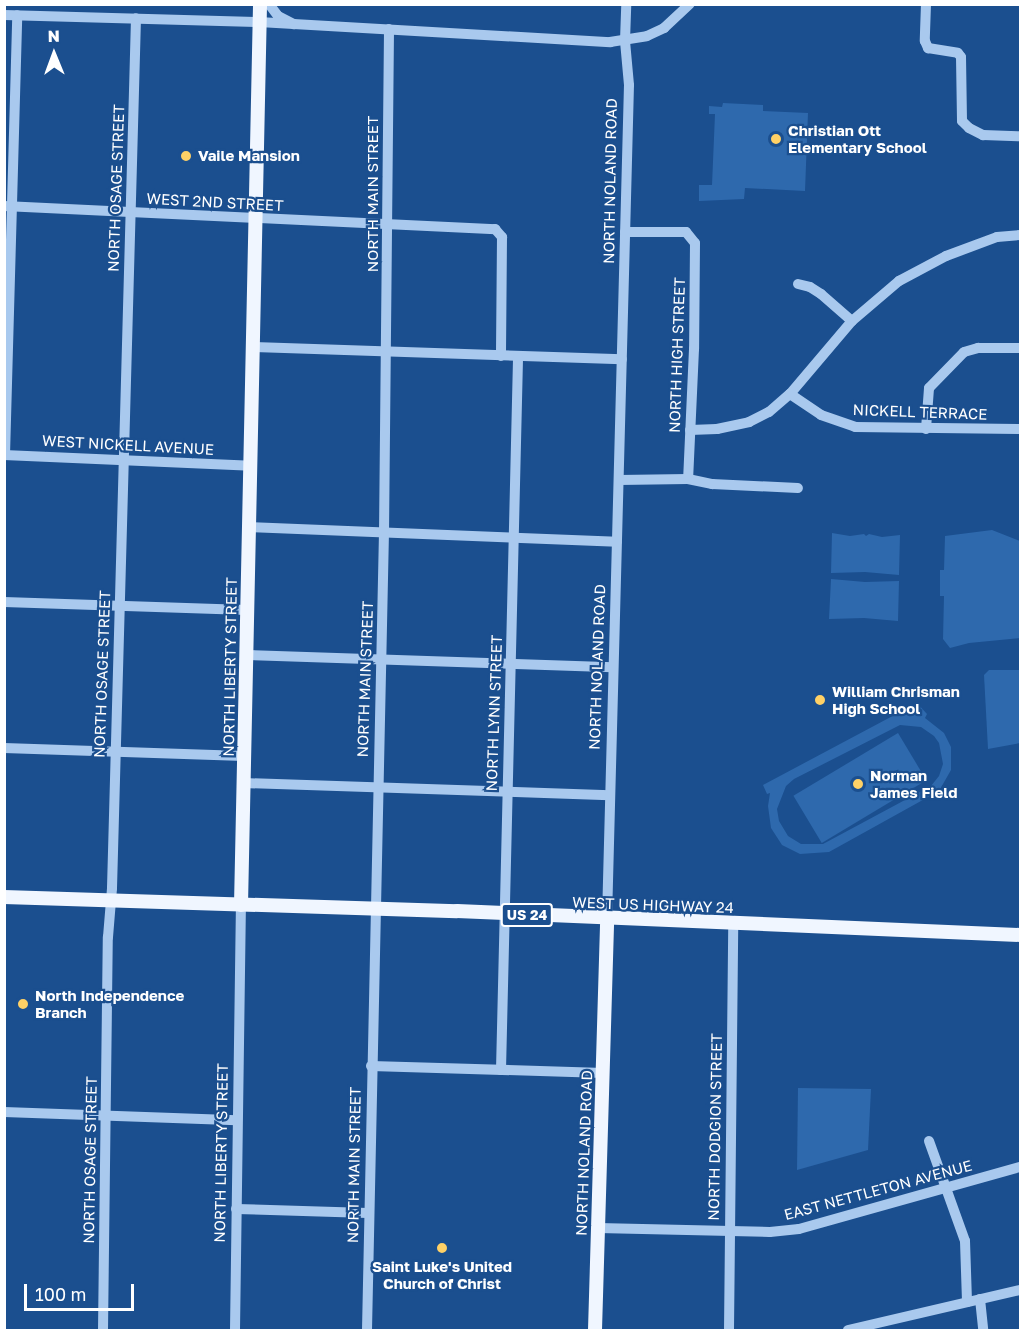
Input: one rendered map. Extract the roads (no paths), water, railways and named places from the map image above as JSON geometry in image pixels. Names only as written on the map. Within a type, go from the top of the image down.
[{"type":"main road","name":"NORTH LIBERTY STREET","points":[[241,905],[260,4]]},
{"type":"main road","name":"US 24","points":[[4,897],[111,901]]},
{"type":"main road","name":"WEST US HIGHWAY 24","points":[[111,901],[504,913],[1020,936]]},
{"type":"main road","name":"NORTH NOLAND ROAD","points":[[595,1330],[607,919]]},
{"type":"street","points":[[268,4],[278,16],[297,25]]},
{"type":"street","name":"NORTH NOLAND ROAD","points":[[607,919],[629,85],[625,41],[626,4]]},
{"type":"street","points":[[4,15],[259,22],[625,41],[664,28],[690,4]]},
{"type":"street","points":[[926,4],[925,41],[928,48],[952,52],[961,57],[962,121],[969,128],[983,135],[1020,136]]},
{"type":"street","points":[[5,455],[8,206],[18,15]]},
{"type":"street","name":"NORTH OSAGE STREET","points":[[103,1330],[111,901],[136,18]]},
{"type":"street","name":"NORTH MAIN STREET","points":[[367,1330],[374,909],[384,533],[389,29]]},
{"type":"street","name":"WEST 2ND STREET","points":[[8,206],[255,220],[495,229],[502,237],[501,356]]},
{"type":"street","name":"NORTH HIGH STREET","points":[[625,232],[686,232],[695,243],[688,479]]},
{"type":"street","points":[[690,430],[717,429],[749,422],[769,412],[790,394],[852,321],[899,281],[921,268],[997,237],[1020,236]]},
{"type":"street","points":[[798,284],[810,287],[821,294],[852,321]]},
{"type":"street","points":[[253,347],[622,359]]},
{"type":"street","points":[[926,429],[929,388],[964,352],[978,348],[1020,348]]},
{"type":"street","name":"NORTH LYNN STREET","points":[[501,1070],[518,357]]},
{"type":"street","name":"NICKELL TERRACE","points":[[790,394],[807,407],[836,422],[855,427],[1020,429]]},
{"type":"street","name":"WEST NICKELL AVENUE","points":[[5,455],[251,466]]},
{"type":"street","points":[[619,480],[688,479],[712,484],[798,488]]},
{"type":"street","points":[[249,527],[617,542]]},
{"type":"street","points":[[4,602],[248,610]]},
{"type":"street","points":[[246,654],[613,667]]},
{"type":"street","points":[[4,748],[244,756]]},
{"type":"street","points":[[243,783],[610,795]]},
{"type":"street","name":"NORTH LIBERTY STREET","points":[[235,1330],[241,905]]},
{"type":"street","name":"NORTH DODGION STREET","points":[[729,1330],[734,924]]},
{"type":"street","points":[[371,1066],[604,1073]]},
{"type":"street","points":[[4,1112],[237,1120]]},
{"type":"street","points":[[930,1141],[964,1241],[967,1302]]},
{"type":"street","name":"EAST NETTLETON AVENUE","points":[[598,1228],[770,1232],[799,1228],[1020,1167]]},
{"type":"street","points":[[236,1209],[368,1213]]},
{"type":"street","points":[[848,1330],[1020,1290]]},
{"type":"street","points":[[980,1299],[983,1330]]},
{"type":"place","name":"Christian Ott Elementary School","points":[[776,139]]},
{"type":"place","name":"Vaile Mansion","points":[[186,156]]},
{"type":"place","name":"William Chrisman High School","points":[[820,700]]},
{"type":"place","name":"Norman James Field","points":[[858,784]]},
{"type":"place","name":"North Independence Branch","points":[[23,1004]]},
{"type":"place","name":"Saint Luke's United Church of Christ","points":[[442,1248]]}]
